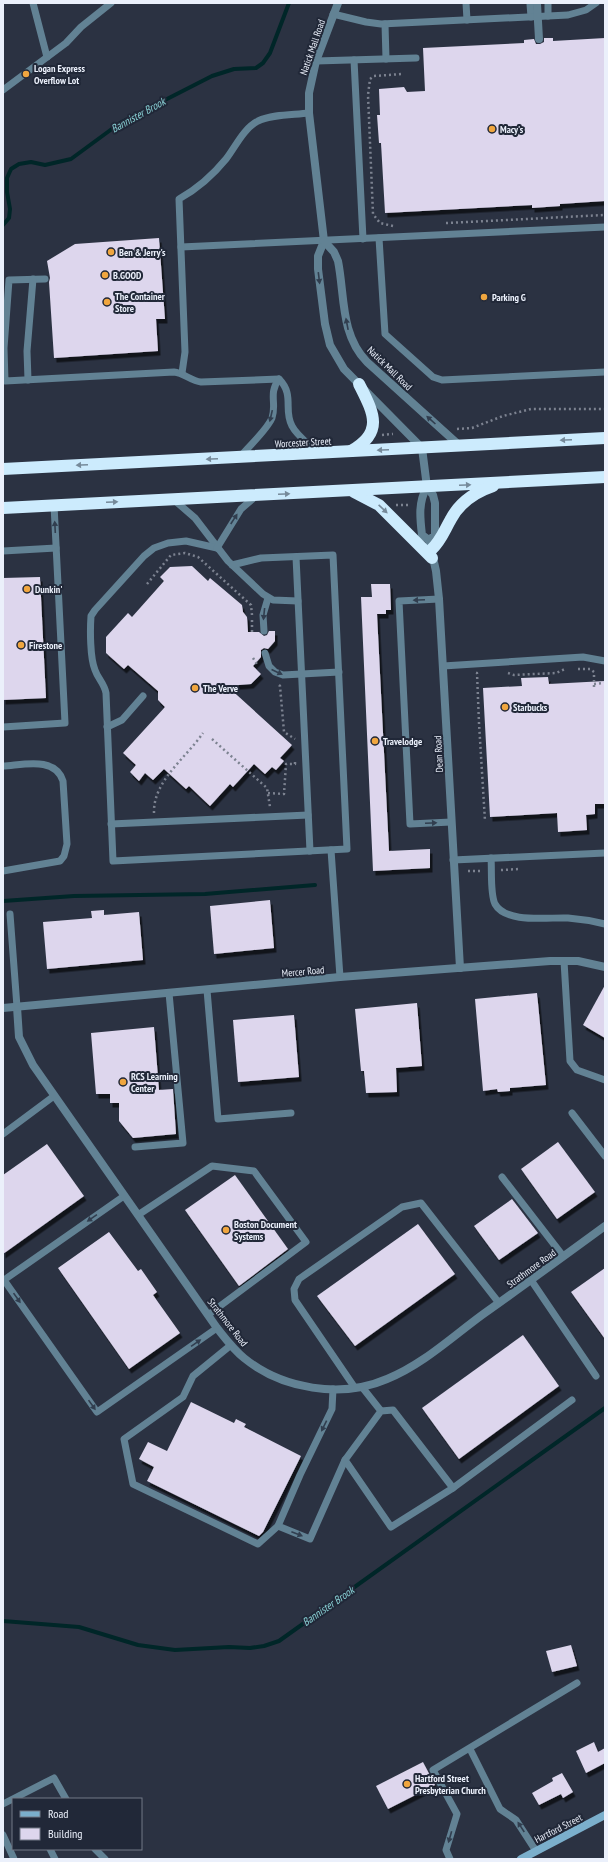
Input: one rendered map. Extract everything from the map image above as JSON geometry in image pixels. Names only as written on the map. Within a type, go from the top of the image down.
[{"type":"highway","points":[[351,451],[368,439],[373,425],[372,413],[359,384]]},
{"type":"highway","name":"Worcester Street","points":[[3,470],[605,438]]},
{"type":"highway","points":[[3,508],[605,478]]},
{"type":"highway","points":[[349,490],[362,495],[379,505],[431,549],[438,544],[454,514],[463,503],[481,491],[505,482]]},
{"type":"street","name":"Natick Mall Road","points":[[338,3],[316,61],[310,85],[309,114],[324,241],[318,256],[318,269],[328,339],[340,363],[422,448]]},
{"type":"street","points":[[534,4],[539,39]]},
{"type":"street","name":"Natick Mall Road","points":[[324,241],[334,252],[338,261],[347,328],[358,351],[367,362],[460,446]]},
{"type":"street","name":"Dean Road","points":[[422,448],[426,487],[420,504],[422,535],[431,549],[439,599],[460,968]]},
{"type":"street","name":"Dean Road","points":[[426,487],[433,495],[435,503],[435,536],[431,549]]},
{"type":"street","name":"Mercer Road","points":[[3,1008],[17,1008],[340,977],[460,968],[564,961],[586,962],[605,967]]},
{"type":"street","name":"Strathmore Road","points":[[17,1008],[19,1037],[33,1065],[54,1096],[217,1328],[243,1357],[274,1376],[310,1388],[333,1389],[359,1387],[387,1379],[407,1369],[605,1226]]},
{"type":"street","name":"Hartford Street","points":[[521,1859],[605,1815]]},
{"type":"lane","points":[[33,3],[47,57]]},
{"type":"lane","points":[[3,90],[66,43],[81,27],[111,3]]},
{"type":"lane","points":[[466,3],[467,20]]},
{"type":"lane","points":[[548,3],[548,16]]},
{"type":"lane","points":[[333,14],[366,22],[385,24],[548,16],[578,13],[586,10],[596,3]]},
{"type":"lane","points":[[531,17],[534,4]]},
{"type":"lane","points":[[385,24],[386,58]]},
{"type":"lane","points":[[316,61],[416,58]]},
{"type":"lane","points":[[354,60],[363,239]]},
{"type":"lane","points":[[182,374],[185,352],[179,199],[211,176],[225,160],[244,133],[256,122],[273,116],[309,114]]},
{"type":"lane","points":[[181,247],[605,228]]},
{"type":"lane","points":[[379,238],[385,334],[433,377],[442,380],[605,372]]},
{"type":"lane","points":[[28,380],[27,351],[33,279]]},
{"type":"lane","points":[[45,279],[9,280],[4,348],[5,381],[174,372],[182,374],[196,382],[279,379]]},
{"type":"lane","points":[[279,379],[285,386],[288,394],[292,426],[318,453]]},
{"type":"lane","points":[[240,457],[270,422],[273,414],[273,390],[279,379]]},
{"type":"lane","points":[[217,548],[241,509],[258,495]]},
{"type":"lane","points":[[173,499],[194,518],[232,565],[268,598],[279,601],[298,600]]},
{"type":"lane","points":[[3,727],[65,723],[54,505]]},
{"type":"lane","points":[[217,548],[186,541],[168,543],[154,548],[144,556],[93,613],[91,620],[93,664],[95,672],[105,689],[113,861],[347,849],[333,555],[253,559],[232,565]]},
{"type":"lane","points":[[3,552],[56,548]]},
{"type":"lane","points":[[296,557],[310,851]]},
{"type":"lane","points":[[264,631],[264,615],[268,598]]},
{"type":"lane","points":[[439,599],[399,600],[410,824],[451,822]]},
{"type":"lane","points":[[265,653],[266,662],[275,672],[284,674],[301,674],[339,672]]},
{"type":"lane","points":[[443,666],[583,658],[605,661]]},
{"type":"lane","points":[[107,728],[122,720],[143,696]]},
{"type":"lane","points":[[3,766],[45,764],[57,769],[63,781],[67,844],[64,856],[60,860],[3,871]]},
{"type":"lane","points":[[111,824],[308,814]]},
{"type":"lane","points":[[331,850],[340,977]]},
{"type":"lane","points":[[453,860],[605,853]]},
{"type":"lane","points":[[491,858],[494,901],[498,908],[506,914],[520,918],[575,919],[605,924]]},
{"type":"lane","points":[[10,914],[17,1008]]},
{"type":"lane","points":[[564,961],[570,1061],[577,1070],[605,1080]]},
{"type":"lane","points":[[207,990],[218,1119],[291,1113]]},
{"type":"lane","points":[[135,1146],[182,1143],[169,993]]},
{"type":"lane","points":[[3,1134],[54,1096]]},
{"type":"lane","points":[[572,1113],[605,1156]]},
{"type":"lane","points":[[138,1215],[212,1166],[254,1170],[306,1242],[208,1315]]},
{"type":"lane","points":[[502,1177],[563,1256]]},
{"type":"lane","points":[[124,1196],[4,1280],[97,1412],[217,1328]]},
{"type":"lane","points":[[381,1411],[359,1387],[296,1300],[294,1289],[299,1279],[402,1207],[421,1203],[499,1303]]},
{"type":"lane","points":[[531,1280],[596,1376]]},
{"type":"lane","points":[[231,1345],[193,1376],[183,1397],[124,1439],[133,1484],[258,1544],[278,1526],[300,1475],[332,1410],[333,1389]]},
{"type":"lane","points":[[345,1460],[391,1528],[452,1488],[572,1400]]},
{"type":"lane","points":[[278,1526],[310,1539],[345,1460],[381,1411],[392,1410],[452,1488]]},
{"type":"lane","points":[[450,1859],[446,1850],[456,1814],[433,1770],[577,1683]]},
{"type":"lane","points":[[470,1749],[500,1808],[516,1820],[536,1851]]},
{"type":"lane","points":[[24,1797],[54,1778],[65,1798]]},
{"type":"lane","points":[[3,1835],[14,1859]]},
{"type":"lane","points":[[50,1850],[55,1859]]},
{"type":"lane","points":[[96,1850],[105,1859]]},
{"type":"path","points":[[396,226],[384,225],[380,223],[373,214],[368,95],[370,79],[374,76],[402,74]]},
{"type":"path","points":[[443,223],[605,215]]},
{"type":"path","points":[[454,430],[472,428],[503,416],[531,409],[605,409]]},
{"type":"path","points":[[378,435],[396,434]]},
{"type":"path","points":[[392,506],[412,505]]},
{"type":"path","points":[[147,584],[170,555],[184,553],[198,557],[251,605],[252,632]]},
{"type":"path","points":[[253,658],[262,671]]},
{"type":"path","points":[[506,672],[514,675],[556,673],[567,668]]},
{"type":"path","points":[[575,668],[590,669],[594,672],[594,688]]},
{"type":"path","points":[[478,673],[479,723],[486,822]]},
{"type":"path","points":[[471,674],[485,673]]},
{"type":"path","points":[[274,683],[280,686],[284,732],[295,739],[295,745]]},
{"type":"path","points":[[594,684],[605,683]]},
{"type":"path","points":[[153,804],[155,795],[202,733]]},
{"type":"path","points":[[212,739],[268,788],[269,797]]},
{"type":"path","points":[[268,793],[284,794],[286,764],[295,764],[295,757]]},
{"type":"path","points":[[499,870],[520,869]]},
{"type":"path","points":[[468,871],[484,871]]},
{"type":"building","name":"Macy's","points":[[544,38],[553,38],[553,41],[605,38],[605,201],[560,204],[560,206],[532,208],[532,205],[385,213],[381,143],[379,143],[377,115],[380,115],[379,89],[404,87],[407,92],[425,91],[423,48],[524,43],[524,40],[534,39],[536,44],[540,44],[544,42]]},
{"type":"building","name":"The Container Store","points":[[159,238],[165,319],[156,319],[158,351],[54,358],[50,278],[47,261],[75,244]]},
{"type":"building","name":"The Verve","points":[[192,566],[208,581],[210,578],[242,605],[243,612],[247,617],[248,632],[259,632],[264,636],[267,635],[269,631],[275,631],[275,641],[268,649],[264,648],[261,650],[261,657],[253,666],[261,674],[251,684],[227,686],[292,745],[280,758],[284,761],[276,770],[272,767],[265,774],[254,764],[233,787],[230,784],[210,806],[189,786],[186,789],[164,769],[153,780],[145,773],[139,781],[130,772],[136,765],[123,753],[165,707],[158,700],[158,691],[128,665],[124,669],[106,653],[106,637],[128,613],[132,617],[164,581],[160,577],[170,567]]},
{"type":"building","points":[[40,577],[46,698],[3,700],[3,578]]},
{"type":"building","name":"Travelodge","points":[[371,584],[390,584],[391,610],[386,610],[386,614],[377,614],[389,851],[430,849],[430,868],[373,871],[361,597],[372,597]]},
{"type":"building","points":[[548,677],[549,684],[605,681],[605,804],[595,804],[595,814],[586,815],[587,830],[558,832],[557,813],[490,817],[483,688],[522,686],[521,678]]},
{"type":"building","points":[[270,900],[274,948],[214,954],[210,906]]},
{"type":"building","points":[[104,910],[104,915],[139,912],[143,960],[47,969],[43,922],[92,918],[91,911]]},
{"type":"building","points":[[605,985],[605,1038],[583,1025]]},
{"type":"building","points":[[537,993],[546,1085],[510,1088],[510,1091],[498,1092],[497,1089],[483,1091],[475,999]]},
{"type":"building","points":[[417,1003],[422,1066],[396,1068],[397,1092],[366,1093],[364,1071],[361,1071],[355,1009]]},
{"type":"building","points":[[294,1015],[299,1077],[238,1082],[233,1020]]},
{"type":"building","points":[[154,1027],[159,1090],[173,1089],[176,1134],[133,1138],[119,1121],[119,1103],[110,1103],[110,1094],[96,1094],[91,1033]]},
{"type":"building","points":[[558,1142],[595,1192],[557,1219],[521,1169]]},
{"type":"building","points":[[47,1144],[84,1196],[3,1254],[3,1175]]},
{"type":"building","points":[[235,1175],[288,1249],[239,1286],[185,1210]]},
{"type":"building","points":[[512,1199],[538,1233],[499,1260],[474,1226]]},
{"type":"building","points":[[418,1224],[455,1274],[355,1346],[317,1296]]},
{"type":"building","points":[[109,1232],[138,1271],[141,1269],[157,1292],[153,1295],[180,1333],[129,1369],[58,1268]]},
{"type":"building","points":[[605,1268],[605,1339],[571,1292]]},
{"type":"building","points":[[523,1335],[559,1386],[459,1459],[422,1408]]},
{"type":"building","points":[[191,1402],[234,1423],[236,1419],[246,1424],[244,1427],[301,1456],[263,1532],[259,1536],[147,1481],[154,1467],[139,1459],[148,1442],[167,1451]]},
{"type":"building","points":[[571,1645],[577,1666],[552,1672],[546,1651]]},
{"type":"building","points":[[594,1742],[598,1752],[605,1748],[605,1763],[586,1773],[576,1751]]},
{"type":"building","points":[[423,1762],[435,1785],[388,1809],[376,1786]]},
{"type":"building","points":[[562,1773],[573,1792],[563,1798],[561,1794],[539,1805],[532,1793],[553,1781],[552,1778]]},
{"type":"waterway","name":"Bannister Brook","points":[[3,225],[9,218],[10,209],[7,192],[7,178],[11,169],[19,164],[31,162],[45,165],[71,159],[120,123],[212,76],[234,69],[256,68],[263,63],[270,53],[289,3]]},
{"type":"waterway","points":[[3,901],[74,896],[205,894],[315,885]]},
{"type":"waterway","name":"Bannister Brook","points":[[3,1621],[79,1627],[138,1645],[175,1650],[229,1647],[250,1648],[264,1646],[279,1641],[605,1408]]},
{"type":"place","name":"Logan Express Overflow Lot","points":[[26,74]]},
{"type":"place","name":"Macy's","points":[[492,129]]},
{"type":"place","name":"Ben & Jerry's","points":[[111,252]]},
{"type":"place","name":"B.GOOD","points":[[105,275]]},
{"type":"place","name":"Parking G","points":[[484,297]]},
{"type":"place","name":"The Container Store","points":[[107,302]]},
{"type":"place","name":"Dunkin'","points":[[27,589]]},
{"type":"place","name":"Firestone","points":[[21,645]]},
{"type":"place","name":"The Verve","points":[[195,688]]},
{"type":"place","name":"Starbucks","points":[[505,707]]},
{"type":"place","name":"Travelodge","points":[[375,741]]},
{"type":"place","name":"RCS Learning Center","points":[[123,1082]]},
{"type":"place","name":"Boston Document Systems","points":[[226,1230]]},
{"type":"place","name":"Hartford Street Presbyterian Church","points":[[407,1784]]}]
